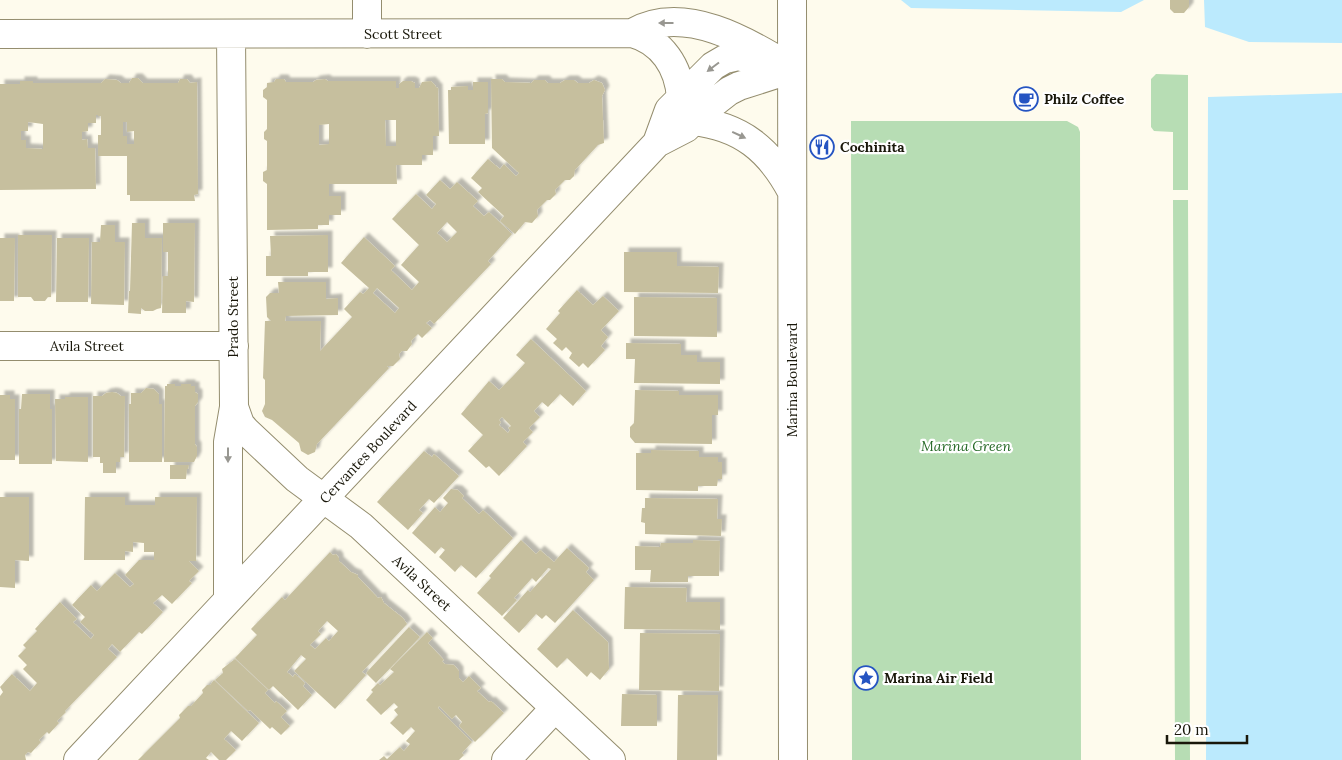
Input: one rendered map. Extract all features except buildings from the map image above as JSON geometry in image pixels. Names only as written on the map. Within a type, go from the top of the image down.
[{"type":"street","points":[[366,0],[367,34]]},
{"type":"street","name":"Marina Boulevard","points":[[792,0],[794,760]]},
{"type":"street","name":"Scott Street","points":[[0,34],[632,33],[657,23],[671,22],[712,28],[754,46],[792,69]]},
{"type":"street","points":[[632,33],[644,36],[662,49],[674,70],[687,109],[747,138],[772,160],[792,192]]},
{"type":"street","name":"Prado Street","points":[[228,600],[228,442],[234,407],[231,34]]},
{"type":"street","name":"Cervantes Boulevard","points":[[78,760],[657,143],[686,128],[687,109],[712,66],[726,59],[738,56],[792,69]]},
{"type":"street","name":"Avila Street","points":[[0,346],[234,346]]},
{"type":"street","name":"Avila Street","points":[[234,407],[240,424],[246,431],[298,479],[361,526],[611,760]]},
{"type":"street","points":[[506,760],[555,708]]},
{"type":"green space","points":[[1156,74],[1188,75],[1188,190],[1173,190],[1173,132],[1154,131],[1151,127],[1151,79]]},
{"type":"green space","name":"Marina Green","points":[[851,121],[1067,121],[1078,127],[1080,132],[1081,760],[852,760]]},
{"type":"green space","points":[[1173,200],[1188,200],[1190,760],[1175,760]]},
{"type":"water","points":[[901,0],[1144,0],[1121,12],[911,8]]},
{"type":"water","points":[[1204,0],[1342,0],[1342,43],[1249,42],[1205,27]]},
{"type":"water","points":[[1342,93],[1342,760],[1206,760],[1208,97]]},
{"type":"place","name":"Philz Coffee","points":[[1026,99]]},
{"type":"place","name":"Cochinita","points":[[822,147]]},
{"type":"place","name":"Marina Air Field","points":[[866,678]]}]
